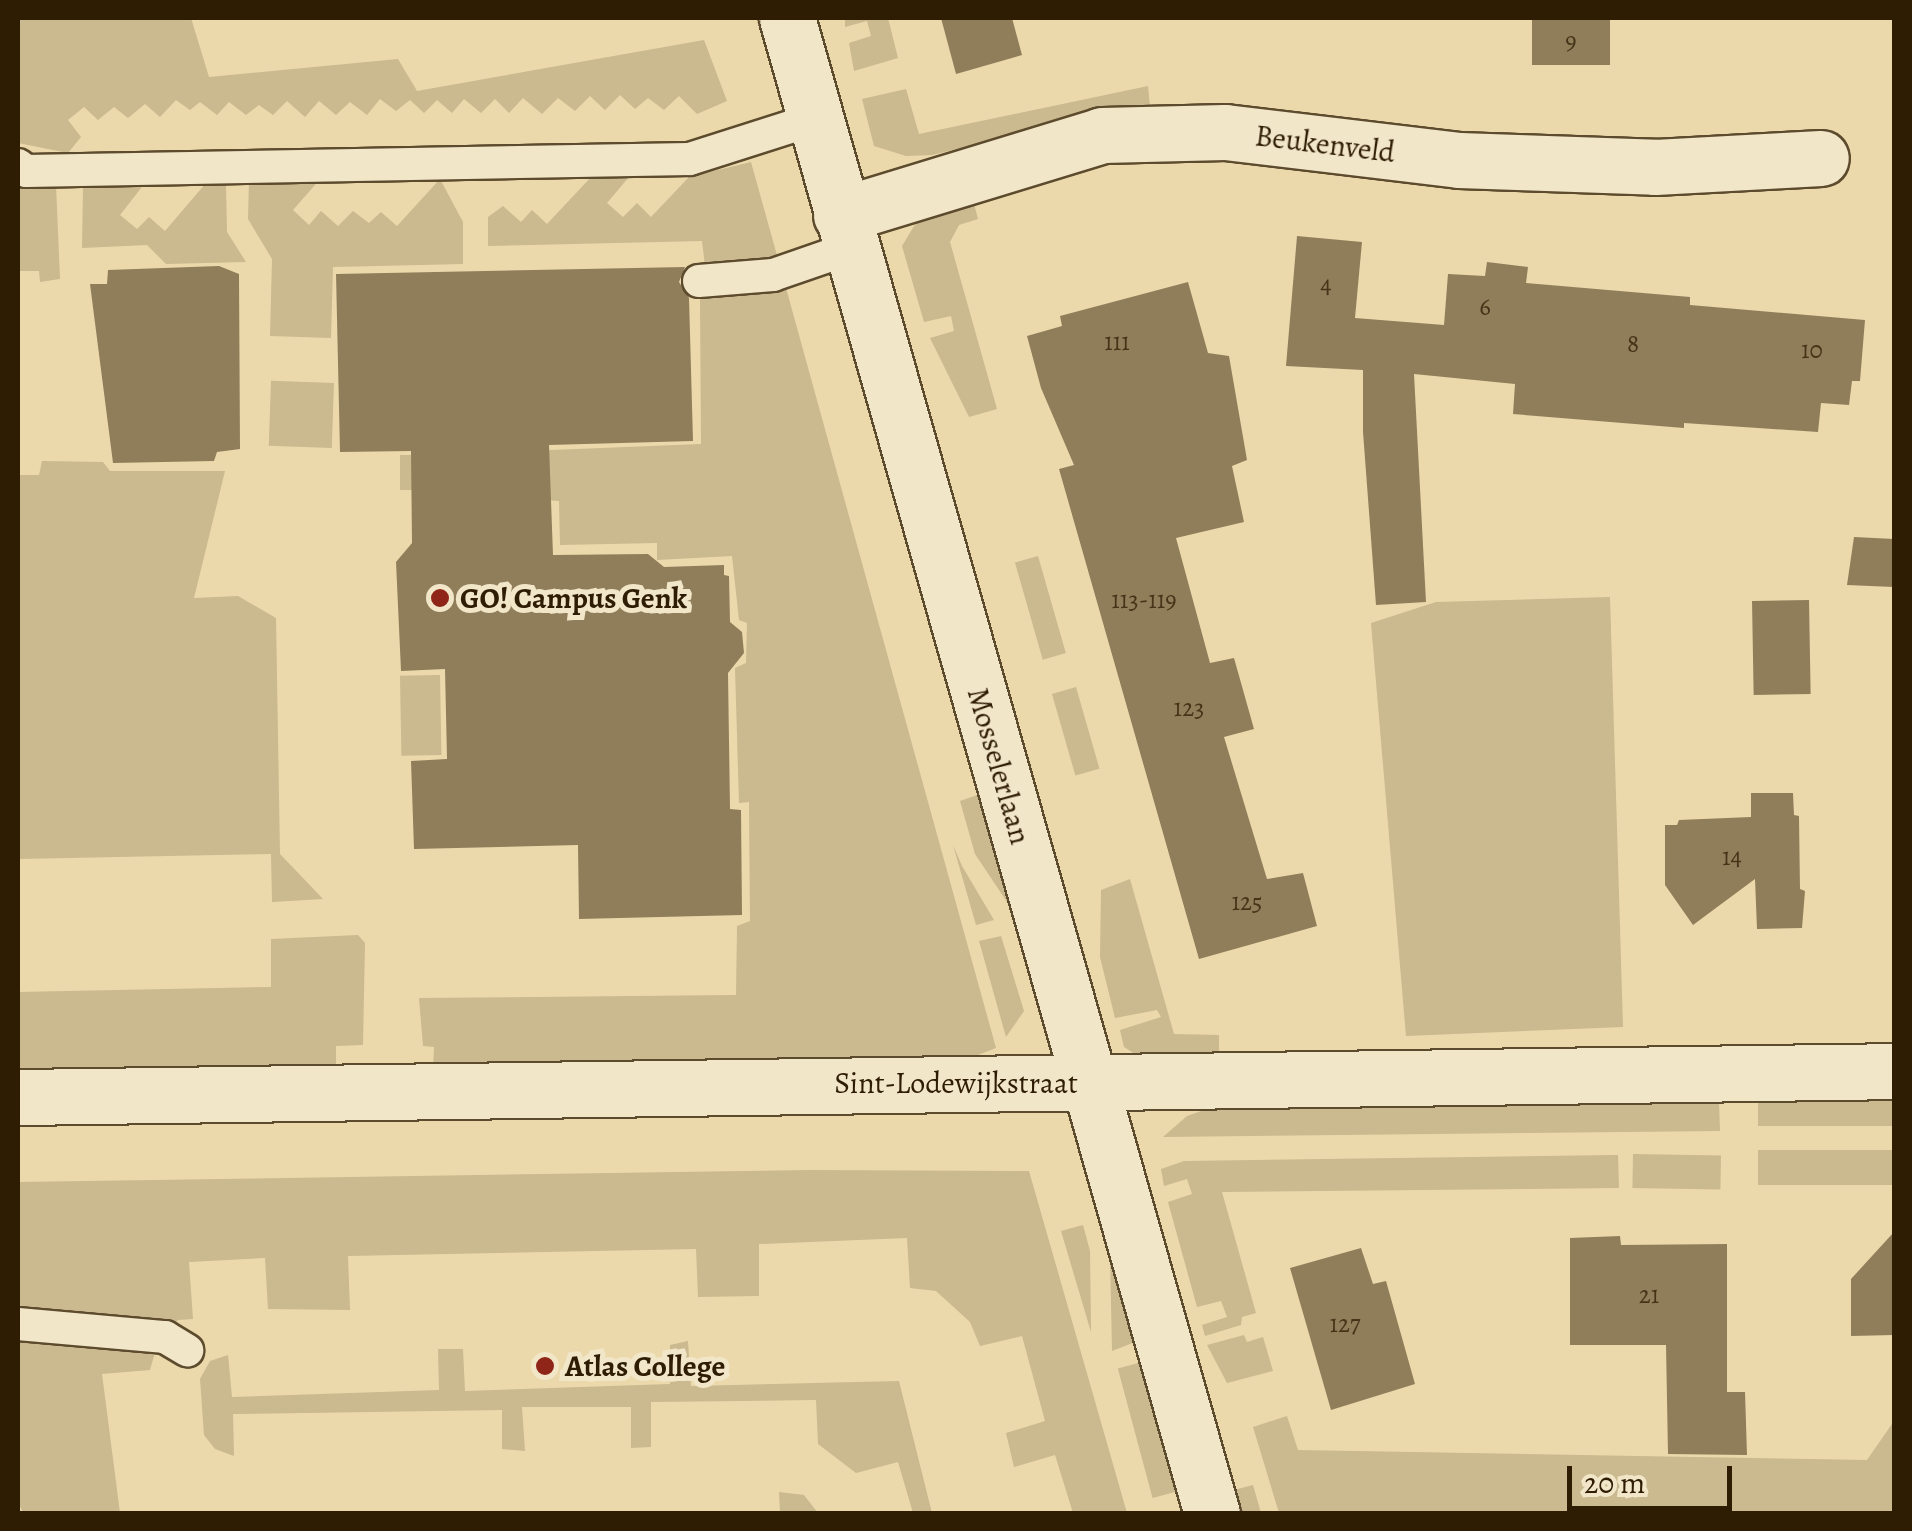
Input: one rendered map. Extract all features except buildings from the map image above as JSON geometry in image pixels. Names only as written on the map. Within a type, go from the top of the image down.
[{"type":"street","name":"Mosselerlaan","points":[[788,18],[1212,1514]]},
{"type":"street","name":"Beukenveld","points":[[846,232],[1102,135],[1225,132],[1459,160],[1655,167],[1822,158]]},
{"type":"street","name":"Sint-Lodewijkstraat","points":[[18,1097],[1894,1071]]},
{"type":"lane","points":[[18,165],[26,171],[690,160],[816,119]]},
{"type":"lane","points":[[699,281],[774,276],[846,232]]},
{"type":"lane","points":[[18,1324],[165,1336],[187,1350]]},
{"type":"shaded area","points":[[18,18],[191,18],[209,77],[398,59],[417,91],[704,40],[727,101],[697,114],[679,96],[664,110],[648,98],[635,109],[620,95],[605,110],[590,96],[575,111],[558,98],[542,114],[523,98],[509,113],[495,99],[481,113],[464,99],[452,113],[437,100],[424,113],[410,100],[396,111],[380,99],[367,115],[350,102],[336,115],[319,101],[305,117],[287,101],[273,115],[259,105],[246,115],[229,102],[217,115],[200,102],[190,110],[176,100],[160,117],[145,104],[128,118],[114,107],[98,120],[84,107],[68,120],[81,137],[68,153],[18,143]]},
{"type":"shaded area","points":[[845,18],[888,18],[898,58],[854,71],[849,43],[871,36],[867,21],[845,27]]},
{"type":"shaded area","points":[[1148,86],[1150,107],[1081,119],[932,155],[906,156],[874,146],[862,99],[906,89],[919,134]]},
{"type":"shaded area","points":[[751,162],[778,259],[705,266],[702,241],[488,246],[488,217],[503,206],[521,222],[532,210],[547,224],[593,175],[629,177],[607,203],[623,217],[637,203],[651,217],[689,177]]},
{"type":"shaded area","points":[[321,178],[293,210],[309,225],[321,211],[338,226],[353,211],[369,223],[381,212],[397,226],[440,179],[463,222],[463,264],[333,267],[331,338],[270,336],[272,259],[248,219],[249,179]]},
{"type":"shaded area","points":[[145,183],[120,215],[137,229],[149,217],[165,231],[206,183],[226,185],[227,232],[246,262],[166,264],[147,245],[82,248],[83,186]]},
{"type":"shaded area","points":[[18,185],[56,185],[60,279],[40,282],[39,271],[18,271]]},
{"type":"shaded area","points":[[972,196],[978,219],[959,225],[950,242],[997,409],[969,417],[930,338],[954,331],[951,316],[924,322],[902,246],[914,226],[937,206]]},
{"type":"shaded area","points":[[786,288],[996,1048],[965,1060],[433,1068],[434,1047],[423,1046],[419,998],[736,995],[737,926],[750,921],[749,802],[739,803],[735,668],[746,663],[747,623],[739,620],[732,556],[657,560],[657,543],[560,545],[559,501],[501,497],[499,452],[701,444],[700,297]]},
{"type":"shaded area","points":[[271,381],[334,383],[332,448],[269,446]]},
{"type":"shaded area","points":[[400,455],[458,455],[458,490],[400,490]]},
{"type":"shaded area","points":[[42,461],[103,462],[110,471],[225,471],[194,598],[238,596],[276,618],[280,854],[323,899],[272,902],[271,854],[18,859],[18,475],[39,475]]},
{"type":"shaded area","points":[[1038,556],[1066,653],[1043,660],[1015,563]]},
{"type":"shaded area","points":[[1610,597],[1623,1027],[1406,1036],[1371,623],[1436,602]]},
{"type":"shaded area","points":[[440,675],[441,755],[401,756],[400,676]]},
{"type":"shaded area","points":[[1076,687],[1099,769],[1075,776],[1052,694]]},
{"type":"shaded area","points":[[983,793],[1015,914],[975,854],[960,801]]},
{"type":"shaded area","points":[[953,845],[962,866],[994,920],[976,925]]},
{"type":"shaded area","points":[[1130,879],[1174,1034],[1219,1035],[1219,1058],[1135,1054],[1124,1047],[1120,1030],[1161,1017],[1157,1010],[1115,1018],[1100,957],[1101,890]]},
{"type":"shaded area","points":[[358,935],[365,943],[363,1045],[336,1046],[336,1071],[18,1076],[18,992],[271,987],[271,939]]},
{"type":"shaded area","points":[[1001,936],[1024,1011],[1006,1037],[979,941]]},
{"type":"shaded area","points":[[1758,1099],[1894,1099],[1894,1126],[1758,1126]]},
{"type":"shaded area","points":[[1719,1102],[1720,1131],[1163,1137],[1187,1116],[1210,1108]]},
{"type":"shaded area","points":[[1758,1150],[1894,1150],[1894,1185],[1758,1185]]},
{"type":"shaded area","points":[[1633,1154],[1721,1156],[1720,1190],[1632,1188]]},
{"type":"shaded area","points":[[1618,1155],[1619,1188],[1222,1192],[1256,1313],[1242,1317],[1241,1325],[1205,1336],[1202,1325],[1227,1317],[1221,1301],[1197,1307],[1168,1202],[1192,1194],[1187,1179],[1164,1186],[1161,1169],[1184,1161]]},
{"type":"shaded area","points":[[811,1170],[1029,1171],[1127,1513],[1073,1513],[1055,1455],[1014,1467],[1006,1433],[1045,1421],[1022,1336],[980,1346],[970,1322],[936,1291],[910,1288],[907,1238],[759,1244],[759,1296],[698,1297],[696,1249],[348,1256],[350,1310],[268,1309],[265,1258],[189,1262],[193,1319],[178,1320],[157,1345],[150,1370],[102,1374],[120,1513],[23,1513],[18,1502],[18,1182]]},
{"type":"shaded area","points":[[1083,1225],[1090,1251],[1091,1332],[1061,1231]]},
{"type":"shaded area","points":[[1110,1255],[1135,1342],[1112,1351]]},
{"type":"shaded area","points":[[1244,1335],[1247,1342],[1263,1337],[1273,1371],[1227,1383],[1207,1345]]},
{"type":"shaded area","points":[[688,1341],[691,1386],[899,1381],[932,1513],[913,1513],[898,1462],[856,1473],[818,1444],[816,1400],[651,1402],[651,1447],[631,1448],[631,1407],[522,1407],[525,1451],[502,1449],[502,1410],[233,1414],[234,1456],[215,1449],[204,1435],[200,1379],[210,1361],[228,1355],[232,1397],[439,1390],[438,1349],[463,1349],[465,1391],[670,1384],[670,1345]]},
{"type":"shaded area","points":[[1142,1362],[1177,1491],[1153,1498],[1118,1368]]},
{"type":"shaded area","points":[[1287,1416],[1298,1450],[1867,1460],[1894,1421],[1894,1513],[1279,1513],[1253,1427]]},
{"type":"shaded area","points":[[1253,1485],[1261,1513],[1237,1513],[1230,1491]]},
{"type":"shaded area","points":[[779,1492],[804,1495],[818,1513],[780,1513]]},
{"type":"place","name":"GO! Campus Genk","points":[[440,598]]},
{"type":"place","name":"Atlas College","points":[[545,1366]]}]
